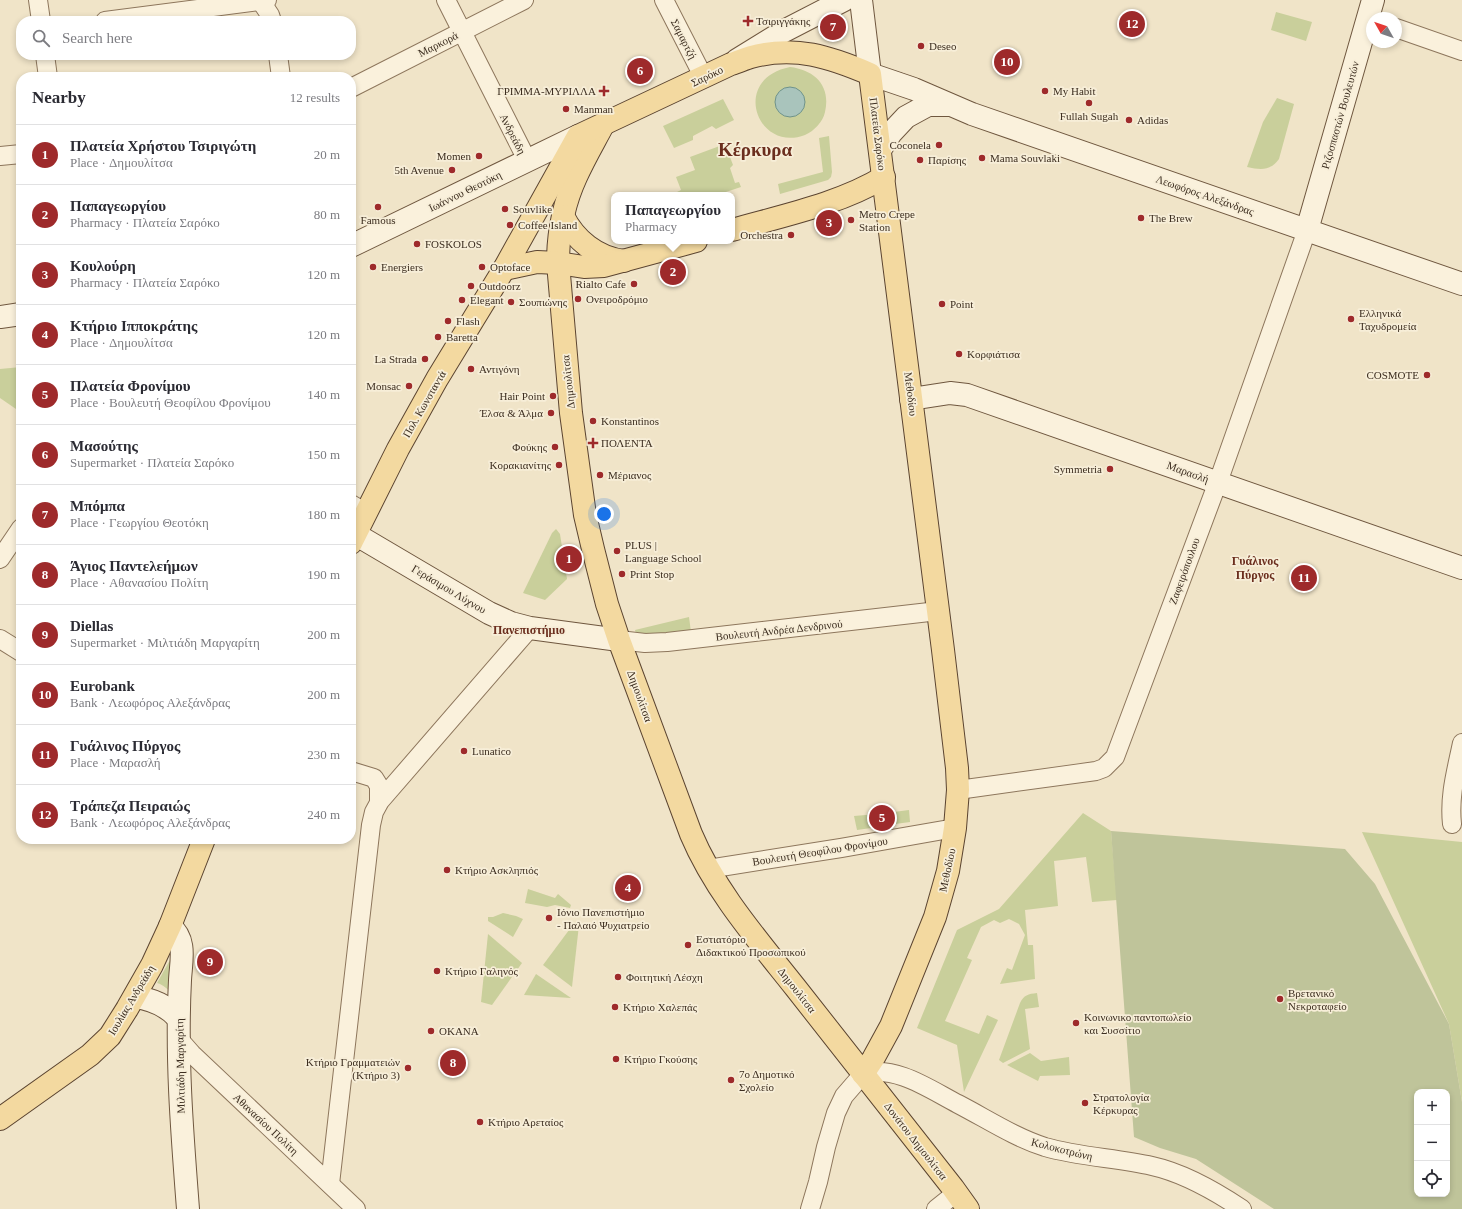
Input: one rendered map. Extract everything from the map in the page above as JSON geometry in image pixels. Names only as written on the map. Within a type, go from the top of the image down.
[{"type":"main road","points":[[731,64],[784,31],[844,0]]},
{"type":"main road","points":[[731,64],[750,57],[766,54],[795,52],[822,56],[870,74],[861,0]]},
{"type":"main road","name":"Ριζοσπαστών Βουλευτών","points":[[1307,230],[1366,30]]},
{"type":"main road","name":"Σαρόκο","points":[[603,125],[731,64]]},
{"type":"main road","name":"Λεωφόρος Αλεξάνδρας","points":[[870,74],[949,105],[1462,284]]},
{"type":"main road","name":"Πλατεία Σαρόκο","points":[[735,229],[829,202],[861,190],[884,177],[870,74]]},
{"type":"main road","name":"Λεωφόρος Αλεξάνδρας","points":[[880,150],[891,133],[906,117],[928,105],[949,105]]},
{"type":"main road","points":[[578,136],[603,125]]},
{"type":"main road","points":[[558,263],[559,240],[563,216],[575,178],[603,125]]},
{"type":"main road","name":"Ιωάννου Θεοτόκη","points":[[356,244],[578,136]]},
{"type":"main road","name":"Πολ. Κωνσταντά","points":[[356,524],[359,509],[398,449],[437,379],[504,269],[578,136]]},
{"type":"main road","name":"Μεθοδίου","points":[[863,1074],[873,1060],[891,1026],[928,935],[942,895],[948,871],[955,828],[958,790],[957,768],[943,650],[884,177]]},
{"type":"main road","points":[[563,216],[571,230],[586,245],[608,258],[624,261]]},
{"type":"main road","points":[[504,269],[537,262],[592,267],[611,265],[685,244]]},
{"type":"main road","name":"Δημουλίτσα","points":[[558,263],[570,398],[585,515],[598,572],[619,640],[691,834],[708,869],[731,904],[863,1074]]},
{"type":"main road","points":[[0,317],[16,315]]},
{"type":"main road","name":"Μαρασλή","points":[[911,399],[950,393],[967,395],[1462,568]]},
{"type":"main road","name":"Γεράσιμου Λύχνου","points":[[356,540],[489,613],[511,623],[530,628],[619,640]]},
{"type":"main road","points":[[170,926],[202,844]]},
{"type":"main road","name":"Ιουλίας Ανδρεάδη","points":[[0,1119],[90,1055],[110,1036],[135,997],[170,926]]},
{"type":"main road","name":"Μιλτιάδη Μαργαρίτη","points":[[170,926],[178,934],[182,950],[178,1028],[180,1099],[188,1209]]},
{"type":"main road","points":[[135,997],[146,998],[159,1003],[169,1010],[178,1028]]},
{"type":"main road","name":"Δονάτου Δημουλίτσα","points":[[863,1074],[962,1201]]},
{"type":"street","points":[[38,0],[40,16]]},
{"type":"street","points":[[143,16],[263,0],[270,16]]},
{"type":"street","name":"Ανδρεάδη","points":[[446,0],[526,160]]},
{"type":"street","name":"Μαρκορά","points":[[356,85],[524,0]]},
{"type":"street","name":"Σαμαρτζή","points":[[664,0],[704,78]]},
{"type":"street","points":[[1402,30],[1462,51]]},
{"type":"street","points":[[46,60],[47,72]]},
{"type":"street","points":[[279,60],[280,72]]},
{"type":"street","points":[[0,156],[16,154]]},
{"type":"street","name":"Ζαφειρόπουλου","points":[[958,790],[1096,771],[1104,768],[1110,763],[1117,752],[1217,482],[1307,230]]},
{"type":"street","points":[[0,559],[16,535]]},
{"type":"street","name":"Βουλευτή Ανδρέα Δενδρινού","points":[[619,640],[645,643],[687,640],[938,611]]},
{"type":"street","points":[[330,1184],[371,825],[374,812],[379,802],[530,628]]},
{"type":"street","points":[[0,639],[16,649]]},
{"type":"street","points":[[1452,824],[1451,807],[1453,785],[1462,743]]},
{"type":"street","points":[[356,773],[374,778],[379,786],[379,802]]},
{"type":"street","name":"Βουλευτή Θεοφίλου Φρονίμου","points":[[708,869],[955,828]]},
{"type":"street","name":"Αθανασίου Πολίτη","points":[[178,1028],[192,1054],[356,1209]]},
{"type":"street","name":"Κολοκοτρώνη","points":[[863,1074],[883,1072],[899,1075],[928,1088],[1006,1131],[1026,1140],[1046,1147],[1081,1155],[1141,1163],[1174,1173],[1220,1195],[1242,1209]]},
{"type":"street","points":[[810,1209],[836,1113],[844,1096],[863,1074]]},
{"type":"street","points":[[936,1209],[962,1201]]},
{"type":"green space","points":[[1276,12],[1312,22],[1306,41],[1271,30]]},
{"type":"green space","points":[[790,67],[807,72],[819,81],[826,94],[826,103],[824,116],[815,129],[805,135],[788,138],[774,134],[763,125],[757,112],[756,99],[760,85],[771,74]]},
{"type":"green space","points":[[1277,98],[1294,104],[1279,159],[1272,166],[1265,169],[1247,167],[1263,122]]},
{"type":"green space","points":[[723,99],[734,120],[716,129],[712,126],[693,136],[693,140],[674,148],[663,126]]},
{"type":"green space","points":[[829,136],[832,172],[831,177],[828,180],[780,194],[778,184],[823,172],[819,138]]},
{"type":"green space","points":[[725,144],[733,165],[730,168],[735,183],[739,182],[741,187],[726,192],[677,192],[681,190],[676,177],[695,170],[690,157]]},
{"type":"green space","points":[[16,367],[16,409],[0,398],[0,369]]},
{"type":"green space","points":[[556,529],[560,534],[567,579],[545,600],[523,593],[552,533]]},
{"type":"green space","points":[[689,617],[691,632],[636,634],[635,630]]},
{"type":"green space","points":[[909,810],[910,822],[888,825],[886,813]]},
{"type":"green space","points":[[1083,813],[1111,831],[1117,900],[1092,902],[1086,857],[1054,861],[1058,906],[1025,910],[1028,945],[1033,945],[1035,979],[1000,984],[1007,968],[1012,970],[1025,935],[1019,924],[1009,919],[1000,923],[994,920],[981,927],[967,958],[972,960],[945,1021],[979,1034],[987,1015],[998,1020],[964,1092],[957,1045],[917,1028],[957,930],[999,909]]},
{"type":"green space","points":[[877,814],[878,827],[857,830],[854,816]]},
{"type":"green space","name":"Βρετανικό Νεκροταφείο","points":[[1111,831],[1345,849],[1375,884],[1449,1024],[1462,1102],[1462,1209],[1274,1209],[1196,1159],[1160,1148],[1134,1137]]},
{"type":"green space","points":[[1362,832],[1462,842],[1462,1102],[1449,1024]]},
{"type":"green space","points":[[528,889],[555,898],[558,894],[571,905],[570,908],[555,905],[547,907],[525,903]]},
{"type":"green space","points":[[503,913],[523,919],[513,937],[488,921],[488,917],[493,917]]},
{"type":"green space","points":[[575,922],[579,925],[572,987],[543,965]]},
{"type":"green space","points":[[488,934],[522,963],[492,1005],[481,1002]]},
{"type":"green space","points":[[174,953],[173,996],[166,988],[157,983]]},
{"type":"green space","points":[[536,974],[571,998],[524,995]]},
{"type":"green space","points":[[1037,993],[1039,1007],[1025,1009],[1030,1049],[1003,1063],[999,1060],[1020,1003],[1027,995]]},
{"type":"green space","points":[[1030,1053],[1041,1061],[1069,1057],[1070,1075],[1040,1076],[1038,1081],[1007,1065]]},
{"type":"water","points":[[790,87],[801,91],[805,102],[801,113],[790,117],[779,113],[775,102],[779,91]]},
{"type":"place","name":"Τσιριγγάκης","points":[[748,21]]},
{"type":"place","name":"Τράπεζα Πειραιώς","points":[[1132,24]]},
{"type":"place","name":"Μπόμπα","points":[[833,27]]},
{"type":"place","name":"Deseo","points":[[921,46]]},
{"type":"place","name":"Eurobank","points":[[1007,62]]},
{"type":"place","name":"Μασούτης","points":[[640,71]]},
{"type":"place","name":"ΓΡΙΜΜΑ-ΜΥΡΙΛΛΑ","points":[[604,91]]},
{"type":"place","name":"My Habit","points":[[1045,91]]},
{"type":"place","name":"Fullah Sugah","points":[[1089,103]]},
{"type":"place","name":"Manman","points":[[566,109]]},
{"type":"place","name":"Adidas","points":[[1129,120]]},
{"type":"place","name":"Coconela","points":[[939,145]]},
{"type":"place","name":"Momen","points":[[479,156]]},
{"type":"place","name":"Mama Souvlaki","points":[[982,158]]},
{"type":"place","name":"Παρίσης","points":[[920,160]]},
{"type":"place","name":"5th Avenue","points":[[452,170]]},
{"type":"place","name":"Famous","points":[[378,207]]},
{"type":"place","name":"Souvlike","points":[[505,209]]},
{"type":"place","name":"The Brew","points":[[1141,218]]},
{"type":"place","name":"Metro Crepe Station","points":[[851,220]]},
{"type":"place","name":"Κουλούρη","points":[[829,223]]},
{"type":"place","name":"Coffee Island","points":[[510,225]]},
{"type":"place","name":"Orchestra","points":[[791,235]]},
{"type":"place","name":"FOSKOLOS","points":[[417,244]]},
{"type":"place","name":"Energiers","points":[[373,267]]},
{"type":"place","name":"Optoface","points":[[482,267]]},
{"type":"place","name":"Παπαγεωργίου","points":[[673,272]]},
{"type":"place","name":"Rialto Cafe","points":[[634,284]]},
{"type":"place","name":"Outdoorz","points":[[471,286]]},
{"type":"place","name":"Ονειροδρόμιο","points":[[578,299]]},
{"type":"place","name":"Elegant","points":[[462,300]]},
{"type":"place","name":"Σουπιώνης","points":[[511,302]]},
{"type":"place","name":"Point","points":[[942,304]]},
{"type":"place","name":"Ελληνικά Ταχυδρομεία","points":[[1351,319]]},
{"type":"place","name":"Flash","points":[[448,321]]},
{"type":"place","name":"Baretta","points":[[438,337]]},
{"type":"place","name":"Κορφιάτισα","points":[[959,354]]},
{"type":"place","name":"La Strada","points":[[425,359]]},
{"type":"place","name":"Αντιγόνη","points":[[471,369]]},
{"type":"place","name":"COSMOTE","points":[[1427,375]]},
{"type":"place","name":"Monsac","points":[[409,386]]},
{"type":"place","name":"Hair Point","points":[[553,396]]},
{"type":"place","name":"Έλσα & Άλμα","points":[[551,413]]},
{"type":"place","name":"Konstantinos","points":[[593,421]]},
{"type":"place","name":"ΠΟΛΕΝΤΑ","points":[[593,443]]},
{"type":"place","name":"Φούκης","points":[[555,447]]},
{"type":"place","name":"Κορακιανίτης","points":[[559,465]]},
{"type":"place","name":"Symmetria","points":[[1110,469]]},
{"type":"place","name":"Μέριανος","points":[[600,475]]},
{"type":"place","name":"PLUS | Language School","points":[[617,551]]},
{"type":"place","name":"Πλατεία Χρήστου Τσιριγώτη","points":[[569,559]]},
{"type":"place","name":"Print Stop","points":[[622,574]]},
{"type":"place","name":"Γυάλινος Πύργος","points":[[1304,578]]},
{"type":"place","name":"Lunatico","points":[[464,751]]},
{"type":"place","name":"Πλατεία Φρονίμου","points":[[882,818]]},
{"type":"place","name":"Κτήριο Ασκληπιός","points":[[447,870]]},
{"type":"place","name":"Κτήριο Ιπποκράτης","points":[[628,888]]},
{"type":"place","name":"Ιόνιο Πανεπιστήμιο - Παλαιό Ψυχιατρείο","points":[[549,918]]},
{"type":"place","name":"Εστιατόριο Διδακτικού Προσωπικού","points":[[688,945]]},
{"type":"place","name":"Diellas","points":[[210,962]]},
{"type":"place","name":"Κτήριο Γαληνός","points":[[437,971]]},
{"type":"place","name":"Φοιτητική Λέσχη","points":[[618,977]]},
{"type":"place","name":"Βρετανικό Νεκροταφείο","points":[[1280,999]]},
{"type":"place","name":"Κτήριο Χαλεπάς","points":[[615,1007]]},
{"type":"place","name":"Κοινωνικο παντοπωλείο και Συσσίτιο","points":[[1076,1023]]},
{"type":"place","name":"ΟΚΑΝΑ","points":[[431,1031]]},
{"type":"place","name":"Κτήριο Γκούσης","points":[[616,1059]]},
{"type":"place","name":"Άγιος Παντελεήμων","points":[[453,1063]]},
{"type":"place","name":"Κτήριο Γραμματειών (Κτήριο 3)","points":[[408,1068]]},
{"type":"place","name":"7ο Δημοτικό Σχολείο","points":[[731,1080]]},
{"type":"place","name":"Στρατολογία Κέρκυρας","points":[[1085,1103]]},
{"type":"place","name":"Κτήριο Αρεταίος","points":[[480,1122]]},
{"type":"district","name":"Κέρκυρα","points":[[755,149]]},
{"type":"district","name":"Γυάλινος Πύργος","points":[[1255,568]]},
{"type":"district","name":"Πανεπιστήμιο","points":[[529,630]]}]
